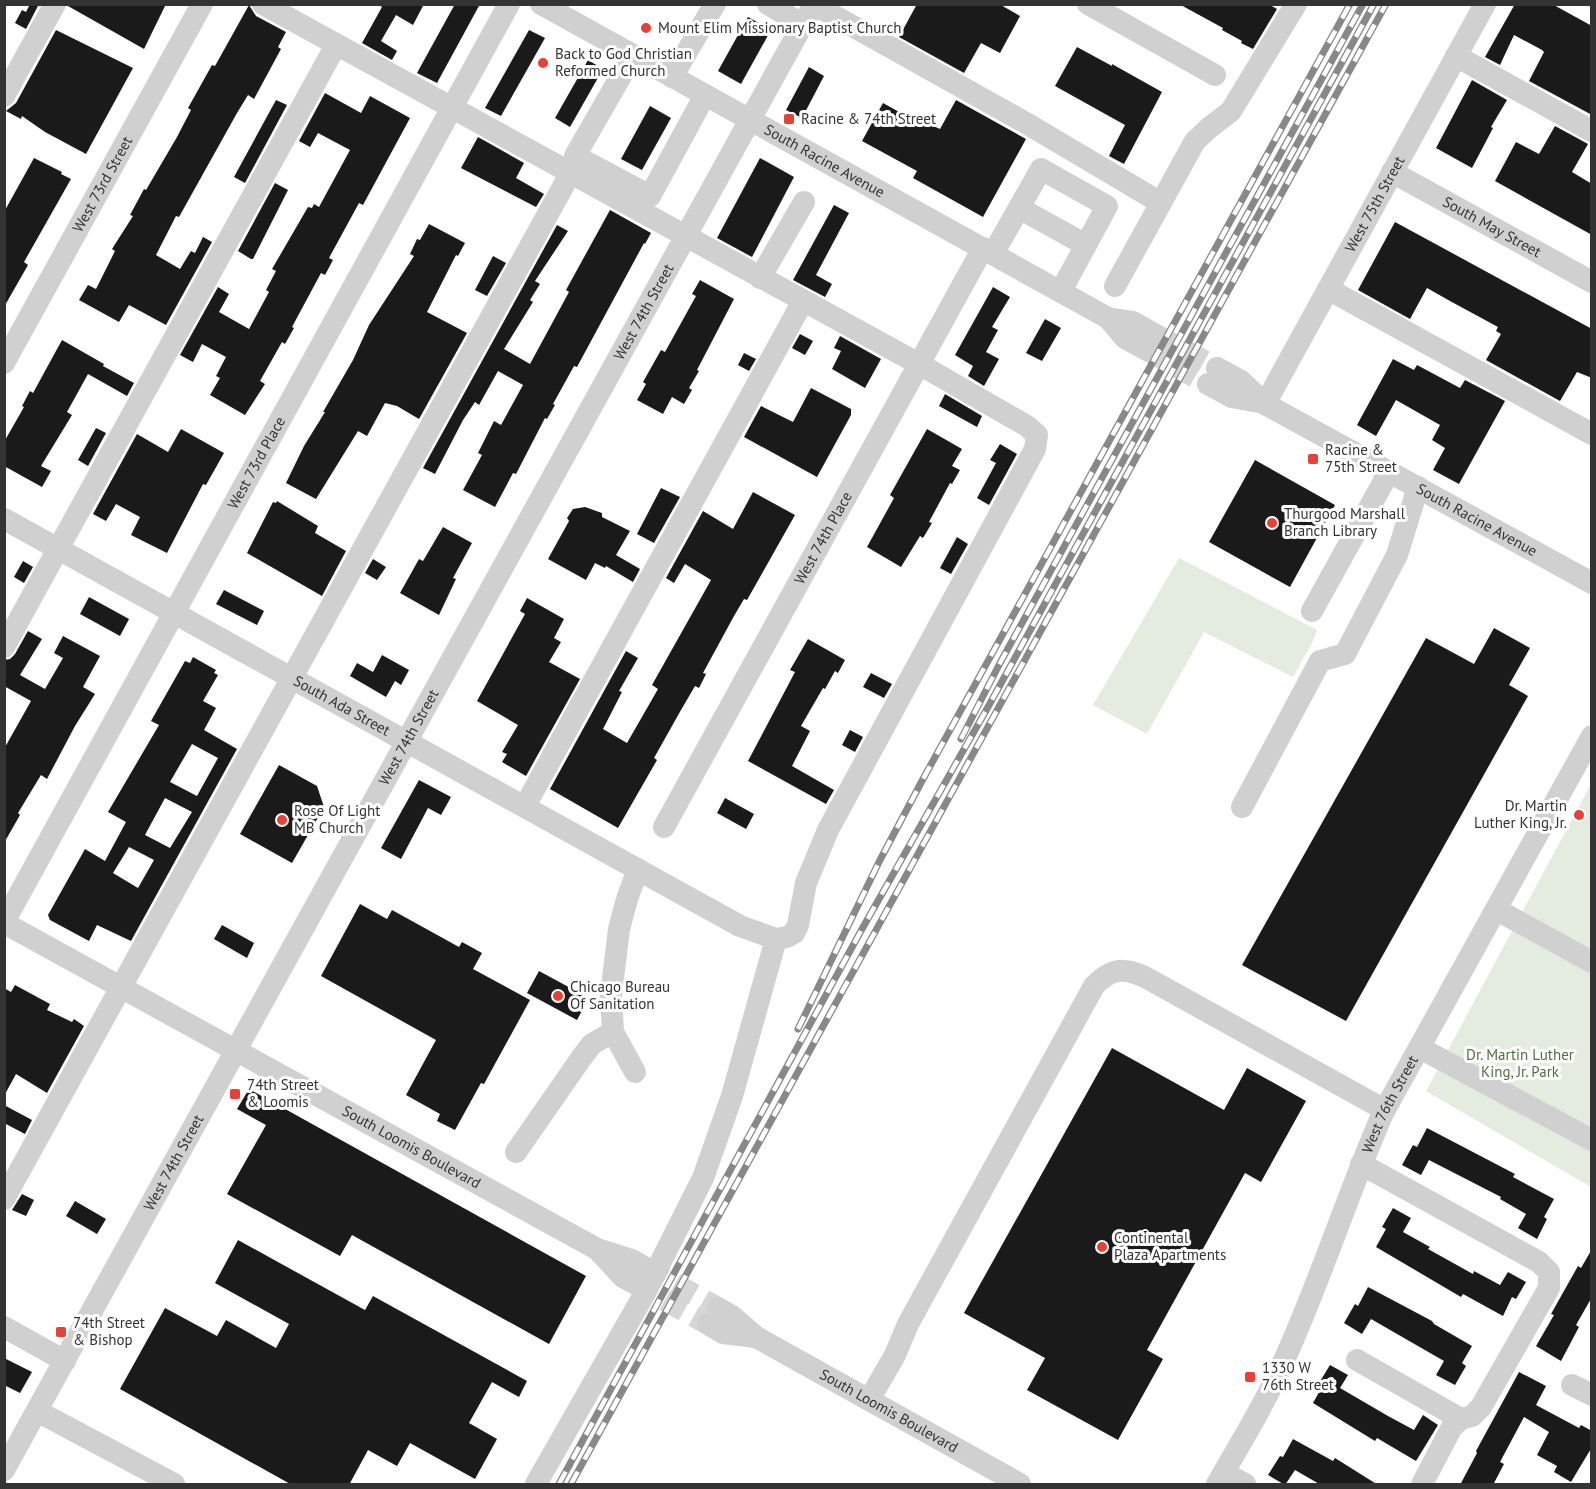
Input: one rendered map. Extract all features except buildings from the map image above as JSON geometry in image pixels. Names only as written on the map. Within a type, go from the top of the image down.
[{"type":"street","points":[[4,96],[55,4]]},
{"type":"street","name":"West 73rd Street","points":[[4,363],[202,4]]},
{"type":"street","points":[[263,4],[919,364],[1027,426],[1037,435],[1038,441],[1030,460],[828,830],[806,883],[798,925],[794,933],[788,937],[776,939],[732,1096],[703,1178],[645,1293],[536,1485]]},
{"type":"street","name":"West 73rd Place","points":[[4,922],[509,4]]},
{"type":"street","name":"South Racine Avenue","points":[[541,4],[1108,318],[1133,322],[1152,343]]},
{"type":"street","points":[[672,77],[715,4]]},
{"type":"street","points":[[768,4],[811,10],[1026,123],[1161,203]]},
{"type":"street","points":[[1088,4],[1215,75]]},
{"type":"street","points":[[1114,286],[1196,141],[1231,111],[1296,4]]},
{"type":"street","name":"West 75th Street","points":[[1265,404],[1485,4]]},
{"type":"street","name":"West 74th Street","points":[[4,1470],[811,10]]},
{"type":"street","points":[[4,647],[336,45]]},
{"type":"street","points":[[633,55],[575,156],[650,196],[705,95]]},
{"type":"street","points":[[1456,56],[1592,131]]},
{"type":"street","name":"West 74th Place","points":[[664,826],[919,364],[988,251],[1019,208],[1041,169],[1107,206],[1086,245]]},
{"type":"street","name":"South May Street","points":[[1392,172],[1592,282]]},
{"type":"street","points":[[4,1199],[570,174]]},
{"type":"street","points":[[760,278],[804,202]]},
{"type":"street","points":[[1019,208],[1086,245],[1060,291]]},
{"type":"street","points":[[1328,289],[1592,435]]},
{"type":"street","points":[[525,806],[803,301]]},
{"type":"street","name":"South Racine Avenue","points":[[1213,376],[1241,381],[1265,404],[1592,583]]},
{"type":"street","points":[[1312,611],[1389,472]]},
{"type":"street","points":[[1242,807],[1320,661],[1345,654],[1397,555],[1418,488]]},
{"type":"street","name":"South Ada Street","points":[[4,519],[740,926],[776,939]]},
{"type":"street","name":"West 76th Street","points":[[1221,1479],[1271,1389],[1288,1353],[1361,1164],[1385,1110],[1592,736]]},
{"type":"street","points":[[635,1072],[613,1032],[611,995],[619,929],[638,869]]},
{"type":"street","points":[[1497,910],[1592,962]]},
{"type":"street","name":"South Loomis Boulevard","points":[[4,922],[597,1249],[623,1277],[641,1276]]},
{"type":"street","points":[[869,1400],[1094,986],[1103,976],[1117,970],[1131,971],[1145,977],[1385,1110]]},
{"type":"street","points":[[516,1152],[592,1044],[613,1032]]},
{"type":"street","points":[[1420,1048],[1592,1140]]},
{"type":"street","points":[[1361,1164],[1539,1262],[1549,1272],[1549,1288],[1481,1407],[1472,1416],[1461,1419],[1452,1427],[1422,1485]]},
{"type":"street","name":"South Loomis Boulevard","points":[[713,1316],[732,1316],[756,1338],[1020,1485]]},
{"type":"street","points":[[4,1327],[65,1361]]},
{"type":"street","points":[[1356,1360],[1461,1419]]},
{"type":"street","points":[[37,1411],[174,1485]]},
{"type":"street","points":[[1221,1479],[1245,1485]]},
{"type":"green space","points":[[1179,558],[1317,630],[1293,677],[1204,632],[1147,734],[1093,705]]},
{"type":"green space","name":"Dr. Martin Luther King, Jr. Park","points":[[1591,784],[1591,1187],[1426,1091]]},
{"type":"tunnel","points":[[1156,335],[1217,368]]},
{"type":"tunnel","points":[[1147,350],[1208,384]]},
{"type":"tunnel","points":[[646,1268],[718,1308]]},
{"type":"tunnel","points":[[636,1284],[708,1324]]},
{"type":"railway","points":[[798,1029],[880,860],[923,779],[1350,4]]},
{"type":"railway","points":[[961,739],[1000,663],[1363,4]]},
{"type":"railway","points":[[559,1484],[862,929],[988,707],[1374,4]]},
{"type":"railway","points":[[571,1484],[1386,4]]},
{"type":"place","name":"Mount Elim Missionary Baptist Church","points":[[646,28]]},
{"type":"place","name":"Back to God Christian Reformed Church","points":[[543,63]]},
{"type":"place","name":"Racine & 74th Street","points":[[789,119]]},
{"type":"place","name":"Racine & 75th Street","points":[[1313,459]]},
{"type":"place","name":"Thurgood Marshall Branch Library","points":[[1272,523]]},
{"type":"place","name":"Dr. Martin Luther King, Jr.","points":[[1579,815]]},
{"type":"place","name":"Rose Of Light MB Church","points":[[282,820]]},
{"type":"place","name":"Chicago Bureau Of Sanitation","points":[[558,996]]},
{"type":"place","name":"74th Street & Loomis","points":[[235,1094]]},
{"type":"place","name":"Continental Plaza Apartments","points":[[1102,1247]]},
{"type":"place","name":"74th Street & Bishop","points":[[61,1332]]},
{"type":"place","name":"1330 W 76th Street","points":[[1250,1377]]}]
